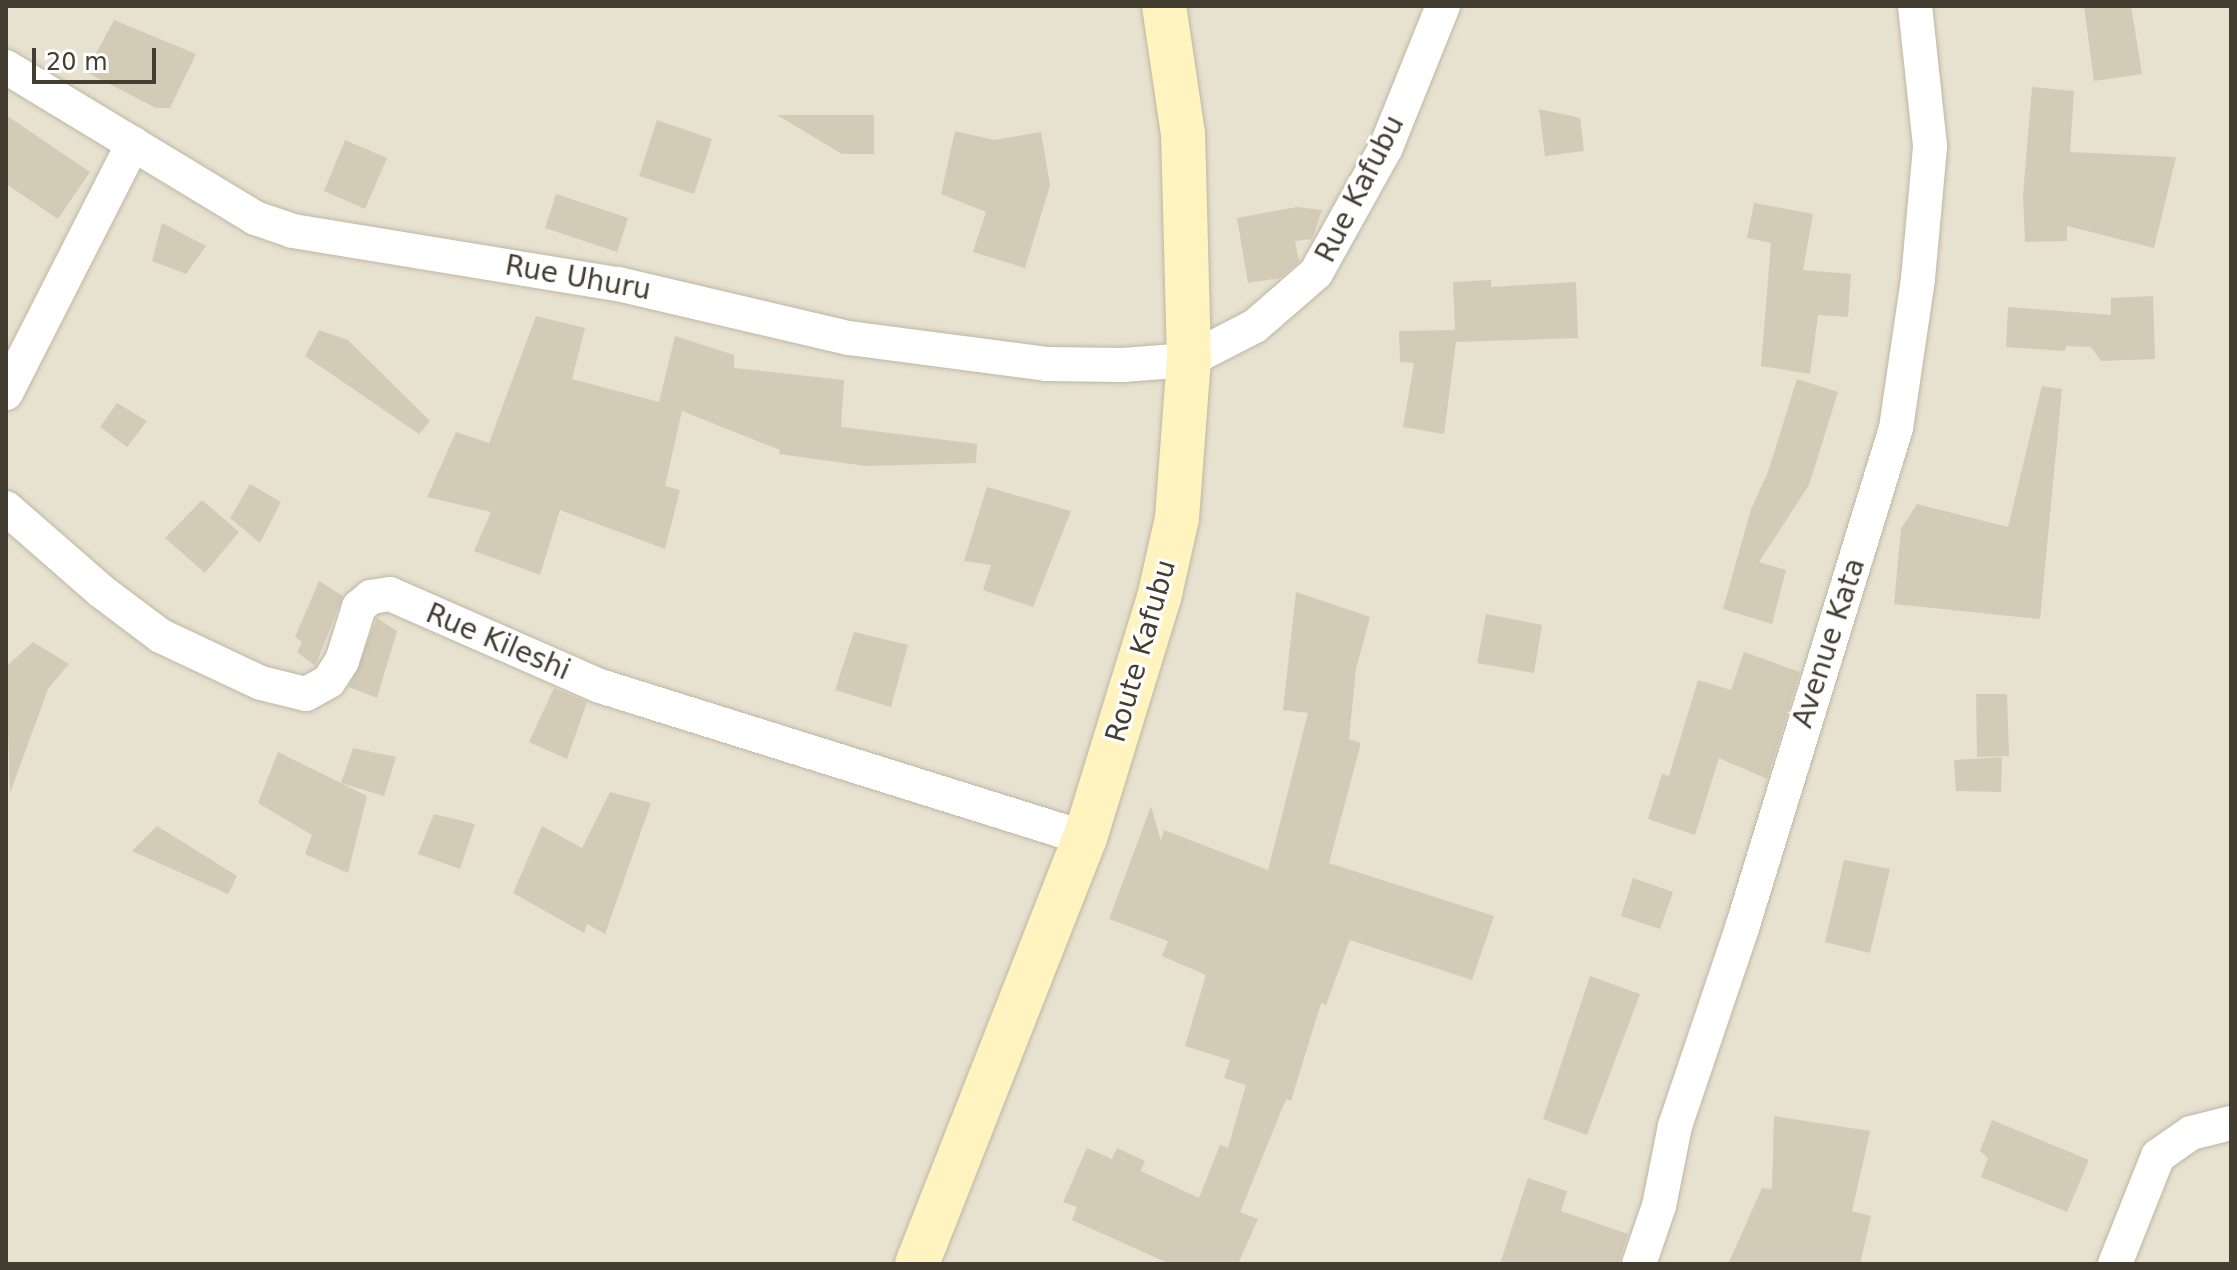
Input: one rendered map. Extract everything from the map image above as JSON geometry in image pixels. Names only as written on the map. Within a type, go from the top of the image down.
[{"type":"main road","name":"Route Kafubu","points":[[917,1264],[1085,838],[1159,598],[1177,518],[1189,360],[1183,134],[1164,6]]},
{"type":"street","name":"Rue Kafubu","points":[[1189,360],[1255,326],[1316,273],[1386,147],[1443,6]]},
{"type":"street","name":"Avenue Kata","points":[[1639,1264],[1659,1206],[1675,1126],[1742,928],[1896,428],[1918,279],[1930,146],[1915,6]]},
{"type":"street","name":"Rue Uhuru","points":[[6,67],[255,218],[293,231],[618,284],[849,338],[959,355],[1061,364],[1189,360]]},
{"type":"street","points":[[6,393],[133,144]]},
{"type":"street","name":"Rue Kileshi","points":[[6,508],[101,591],[161,636],[261,683],[306,694],[329,681],[342,661],[359,607],[371,597],[390,594],[600,686],[1085,838]]},
{"type":"street","points":[[2115,1264],[2158,1156],[2191,1133],[2231,1123]]},
{"type":"shaded area","points":[[6,6],[2231,6],[2231,1264],[6,1264]]},
{"type":"building","points":[[2084,6],[2131,6],[2142,74],[2094,81]]},
{"type":"building","points":[[114,20],[196,54],[170,108],[156,108],[86,72]]},
{"type":"building","points":[[2032,87],[2074,91],[2070,152],[2176,157],[2154,248],[2067,226],[2067,241],[2025,242],[2023,195]]},
{"type":"building","points":[[1539,109],[1580,118],[1584,151],[1545,156]]},
{"type":"building","points":[[6,115],[90,172],[58,219],[6,184]]},
{"type":"building","points":[[777,115],[874,115],[874,154],[842,154]]},
{"type":"building","points":[[657,120],[712,139],[694,194],[639,176]]},
{"type":"building","points":[[955,131],[994,140],[1041,132],[1050,185],[1025,268],[973,252],[986,212],[941,194]]},
{"type":"building","points":[[345,140],[387,158],[365,209],[324,191]]},
{"type":"building","points":[[556,194],[628,218],[617,252],[545,228]]},
{"type":"building","points":[[1754,203],[1813,214],[1803,270],[1851,274],[1848,317],[1818,315],[1810,374],[1761,366],[1771,243],[1747,238]]},
{"type":"building","points":[[1297,207],[1322,210],[1312,239],[1295,241],[1299,262],[1280,278],[1248,283],[1237,218]]},
{"type":"building","points":[[162,223],[206,246],[186,274],[152,261]]},
{"type":"building","points":[[1491,280],[1491,287],[1576,282],[1578,338],[1456,342],[1444,434],[1403,427],[1414,363],[1400,362],[1399,331],[1455,330],[1453,282]]},
{"type":"building","points":[[2153,296],[2155,359],[2101,361],[2091,347],[2066,346],[2065,351],[2006,347],[2008,307],[2111,315],[2111,298]]},
{"type":"building","points":[[536,316],[585,328],[572,379],[659,402],[675,336],[734,355],[734,368],[844,380],[841,427],[977,444],[976,463],[866,466],[779,454],[780,450],[682,411],[665,486],[680,490],[665,549],[560,510],[540,575],[474,551],[491,512],[427,497],[456,432],[489,443]]},
{"type":"building","points":[[319,330],[348,340],[430,421],[419,434],[305,356]]},
{"type":"building","points":[[1797,379],[1838,392],[1809,485],[1759,562],[1786,570],[1772,624],[1723,609],[1751,509],[1768,472]]},
{"type":"building","points":[[2042,386],[2062,389],[2040,619],[1894,604],[1901,529],[1917,504],[2008,527]]},
{"type":"building","points":[[117,403],[147,421],[127,447],[100,427]]},
{"type":"building","points":[[250,484],[281,502],[260,543],[230,518]]},
{"type":"building","points":[[987,487],[1071,511],[1033,607],[983,590],[991,565],[964,561]]},
{"type":"building","points":[[202,500],[239,532],[205,573],[165,538]]},
{"type":"building","points":[[319,581],[343,596],[315,666],[297,652],[302,642],[295,637]]},
{"type":"building","points":[[1296,592],[1370,617],[1356,669],[1349,739],[1361,743],[1329,863],[1494,916],[1472,980],[1350,940],[1326,1005],[1321,1003],[1291,1101],[1286,1099],[1240,1212],[1258,1219],[1238,1264],[1170,1264],[1072,1220],[1077,1207],[1063,1202],[1087,1148],[1112,1159],[1117,1148],[1145,1161],[1141,1171],[1199,1198],[1220,1145],[1228,1148],[1246,1085],[1224,1078],[1230,1060],[1185,1046],[1206,975],[1162,956],[1168,941],[1109,919],[1151,806],[1161,841],[1164,830],[1268,870],[1308,713],[1283,710]]},
{"type":"building","points":[[1486,614],[1542,625],[1534,673],[1477,663]]},
{"type":"building","points":[[377,618],[397,631],[377,698],[349,687]]},
{"type":"building","points":[[854,632],[908,645],[891,707],[835,690]]},
{"type":"building","points":[[33,642],[69,664],[48,689],[10,793],[6,667]]},
{"type":"building","points":[[1744,652],[1800,672],[1767,779],[1719,758],[1695,835],[1648,819],[1662,774],[1669,776],[1698,680],[1731,690]]},
{"type":"building","points":[[554,688],[587,702],[567,759],[529,742]]},
{"type":"building","points":[[1976,694],[2007,694],[2009,756],[1977,757]]},
{"type":"building","points":[[353,748],[396,757],[384,796],[341,783]]},
{"type":"building","points":[[278,752],[367,796],[348,873],[305,854],[312,835],[258,803]]},
{"type":"building","points":[[2002,757],[2001,792],[1956,791],[1954,760]]},
{"type":"building","points":[[610,792],[651,803],[605,934],[587,924],[584,933],[513,893],[542,826],[582,848]]},
{"type":"building","points":[[434,814],[475,824],[460,869],[418,854]]},
{"type":"building","points":[[157,826],[237,876],[228,894],[132,851]]},
{"type":"building","points":[[1844,860],[1890,869],[1870,953],[1825,942]]},
{"type":"building","points":[[1633,878],[1673,892],[1660,929],[1621,916]]},
{"type":"building","points":[[1590,976],[1640,994],[1587,1135],[1543,1119]]},
{"type":"building","points":[[1774,1116],[1870,1131],[1852,1211],[1871,1216],[1860,1264],[1728,1264],[1762,1188],[1772,1189]]},
{"type":"building","points":[[1992,1120],[2089,1160],[2067,1212],[1981,1177],[1988,1158],[1980,1151]]},
{"type":"building","points":[[1528,1178],[1567,1191],[1561,1211],[1628,1234],[1618,1264],[1500,1264]]}]
